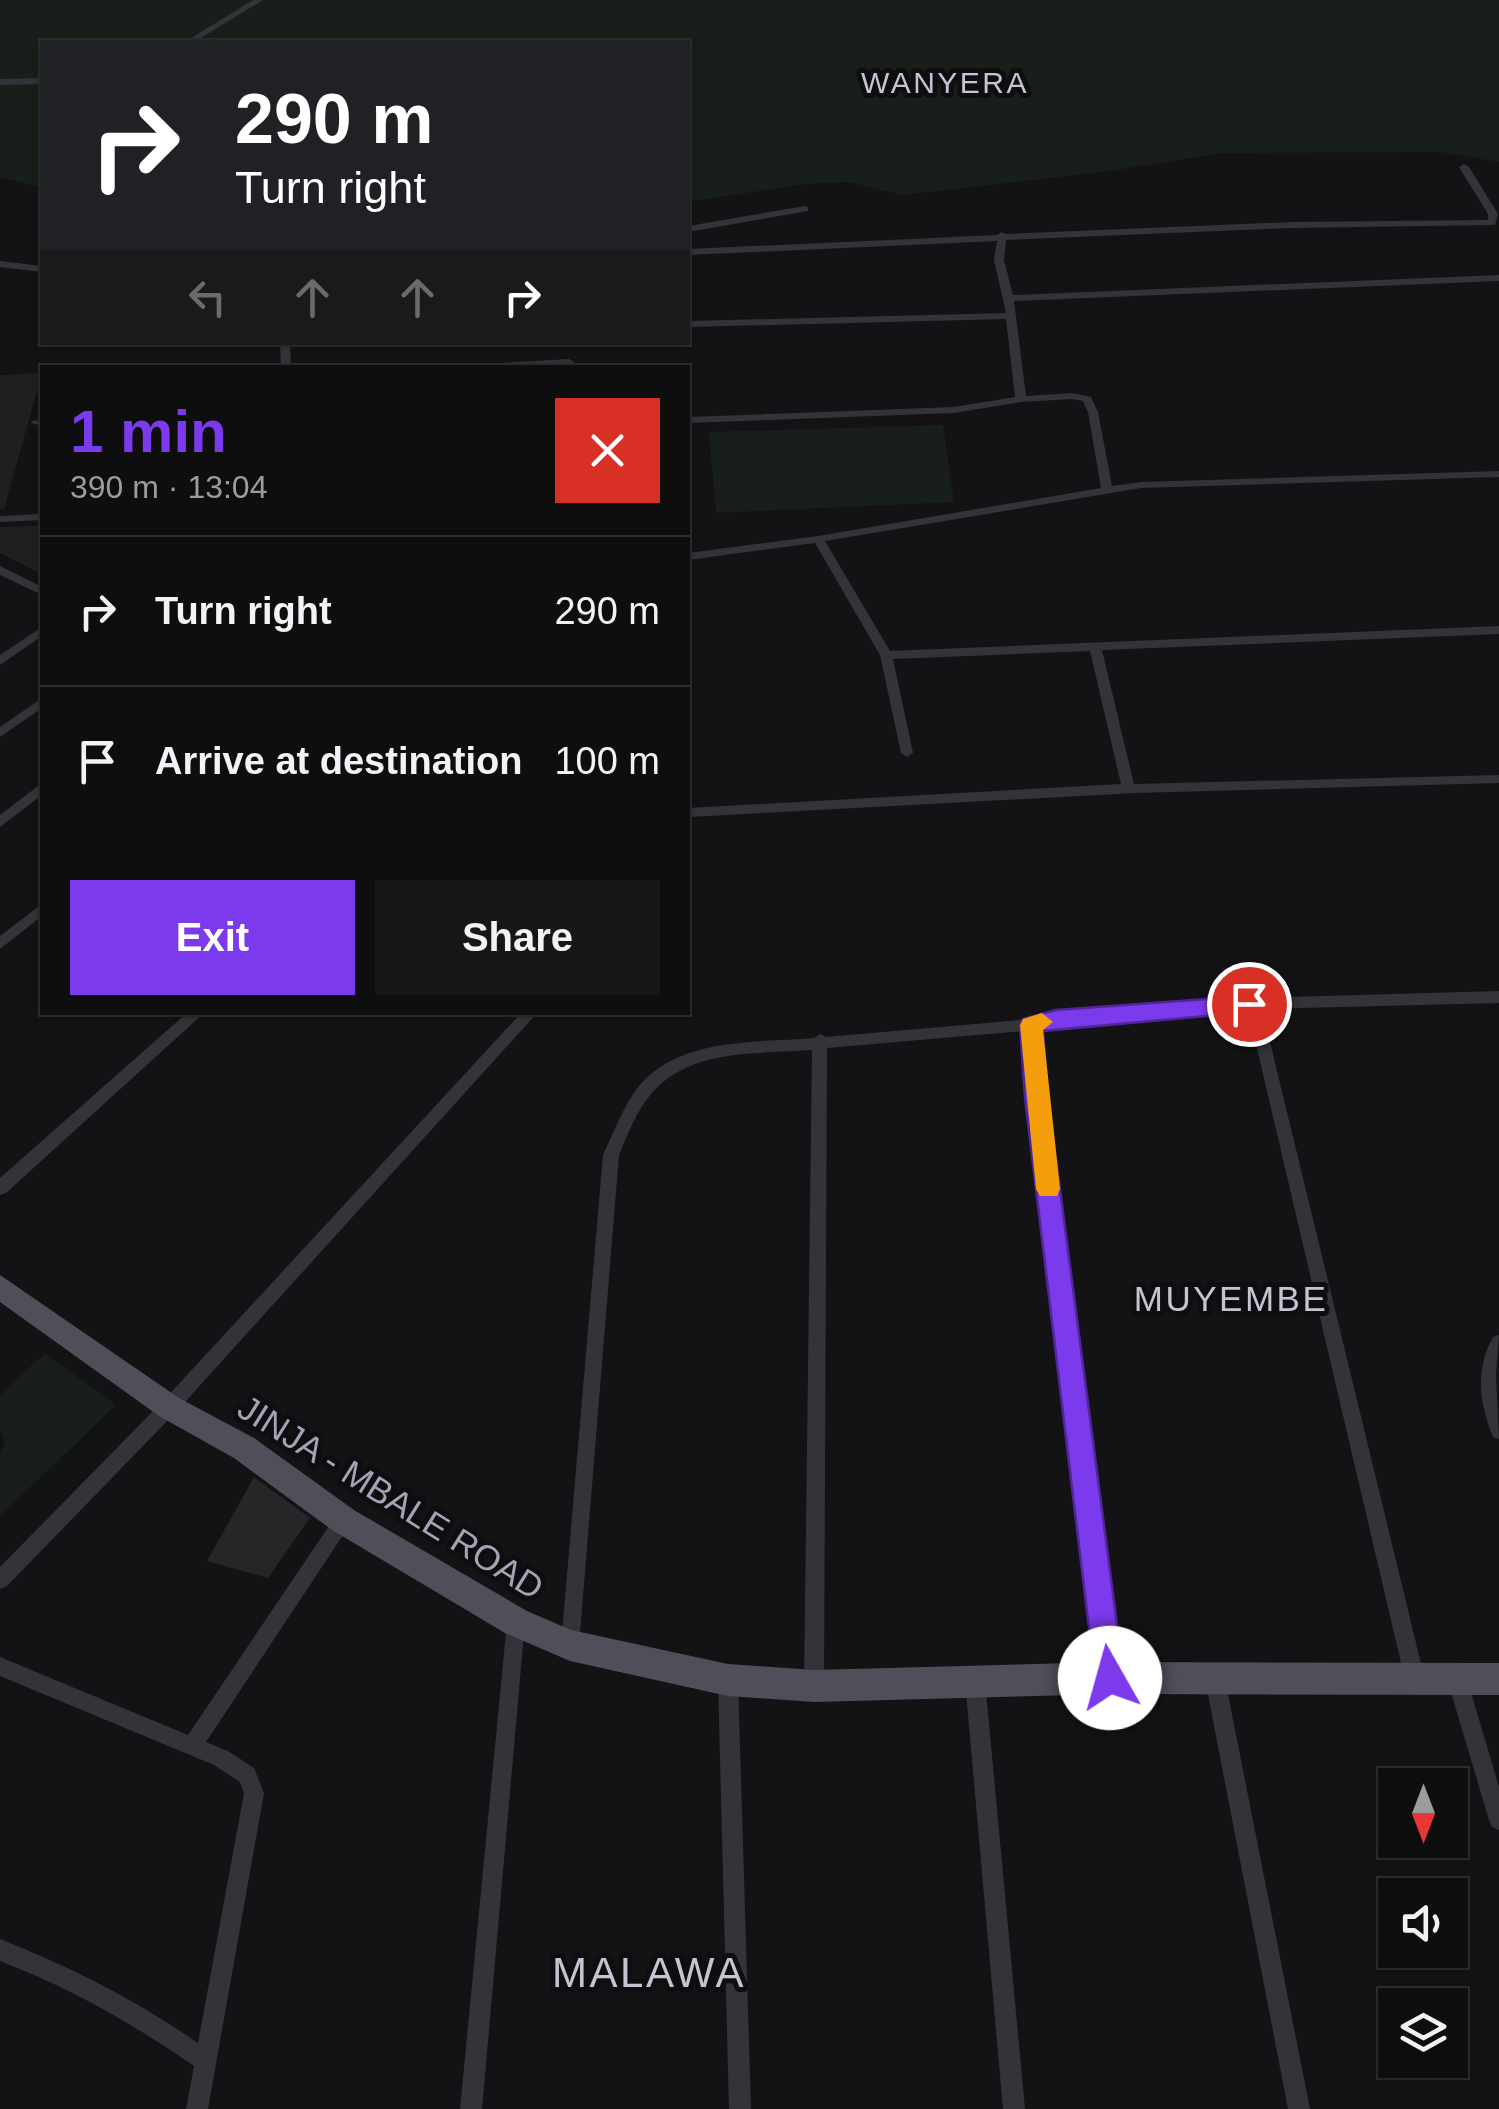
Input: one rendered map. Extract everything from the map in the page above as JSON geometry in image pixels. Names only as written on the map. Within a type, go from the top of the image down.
[{"type":"main road","name":"JINJA - MBALE ROAD","points":[[0,1287],[169,1408],[244,1448],[343,1520],[516,1622],[570,1644],[728,1680],[814,1686],[1110,1678],[1499,1679]]},
{"type":"street","points":[[192,40],[259,0]]},
{"type":"street","points":[[0,82],[40,81]]},
{"type":"street","points":[[1464,167],[1495,217],[1499,235]]},
{"type":"street","points":[[690,229],[805,209]]},
{"type":"street","points":[[690,252],[1002,235],[1495,217]]},
{"type":"street","points":[[1002,235],[999,260],[1009,298],[1021,399]]},
{"type":"street","points":[[0,264],[40,269]]},
{"type":"street","points":[[1009,298],[1499,278]]},
{"type":"street","points":[[690,324],[1010,316]]},
{"type":"street","points":[[690,420],[954,410],[1021,399],[1072,396],[1087,399],[1107,490]]},
{"type":"street","points":[[690,556],[818,539],[1107,490],[1192,482],[1499,474]]},
{"type":"street","points":[[0,519],[40,517]]},
{"type":"street","points":[[818,539],[886,655],[907,753]]},
{"type":"street","points":[[1,572],[40,590]]},
{"type":"street","points":[[886,655],[1499,630]]},
{"type":"street","points":[[0,660],[40,633]]},
{"type":"street","points":[[1096,645],[1128,788]]},
{"type":"street","points":[[0,732],[40,703]]},
{"type":"street","points":[[690,813],[1128,788],[1499,779]]},
{"type":"street","points":[[0,822],[40,790]]},
{"type":"street","points":[[0,944],[40,911]]},
{"type":"street","points":[[570,1644],[611,1155],[643,1088],[674,1065],[706,1053],[820,1040],[1031,1025],[1056,1019],[1254,1005],[1499,998]]},
{"type":"street","points":[[1254,1005],[1415,1680]]},
{"type":"street","points":[[0,1188],[195,1015]]},
{"type":"street","points":[[0,1580],[169,1408],[527,1015]]},
{"type":"street","points":[[1031,1025],[1110,1678]]},
{"type":"street","points":[[814,1686],[820,1040]]},
{"type":"street","points":[[1499,1342],[1486,1367],[1486,1382],[1499,1431]]},
{"type":"street","points":[[192,1746],[343,1520]]},
{"type":"street","points":[[471,2109],[516,1622]]},
{"type":"street","points":[[0,1666],[222,1758],[247,1775],[254,1792],[197,2109]]},
{"type":"street","points":[[1215,1679],[1298,2109]]},
{"type":"street","points":[[1458,1679],[1499,1820]]},
{"type":"street","points":[[728,1680],[740,2109]]},
{"type":"street","points":[[975,1682],[1014,2109]]},
{"type":"street","points":[[0,1950],[70,1976],[119,2002],[205,2061]]},
{"type":"shaded area","points":[[0,0],[1499,0],[1499,162],[1440,152],[1221,153],[1110,171],[903,195],[848,182],[804,184],[690,202],[690,40],[40,40],[40,187],[0,177]]},
{"type":"shaded area","points":[[40,373],[4,509],[0,509],[0,375]]},
{"type":"shaded area","points":[[943,425],[954,502],[716,513],[709,432]]},
{"type":"shaded area","points":[[40,526],[40,573],[0,553],[0,527]]},
{"type":"shaded area","points":[[45,1353],[116,1405],[0,1516],[0,1452],[5,1443],[0,1429],[0,1395]]},
{"type":"building","points":[[254,1477],[310,1518],[268,1578],[207,1561]]},
{"type":"slow traffic","points":[[1042,1022],[1031,1025],[1048,1189]]},
{"type":"district","name":"WANYERA","points":[[945,82]]},
{"type":"district","name":"MUYEMBE","points":[[1231,1298]]},
{"type":"district","name":"MALAWA","points":[[649,1972]]},
{"type":"route","points":[[1110,1678],[1031,1025],[1056,1019],[1249,1004]]}]
